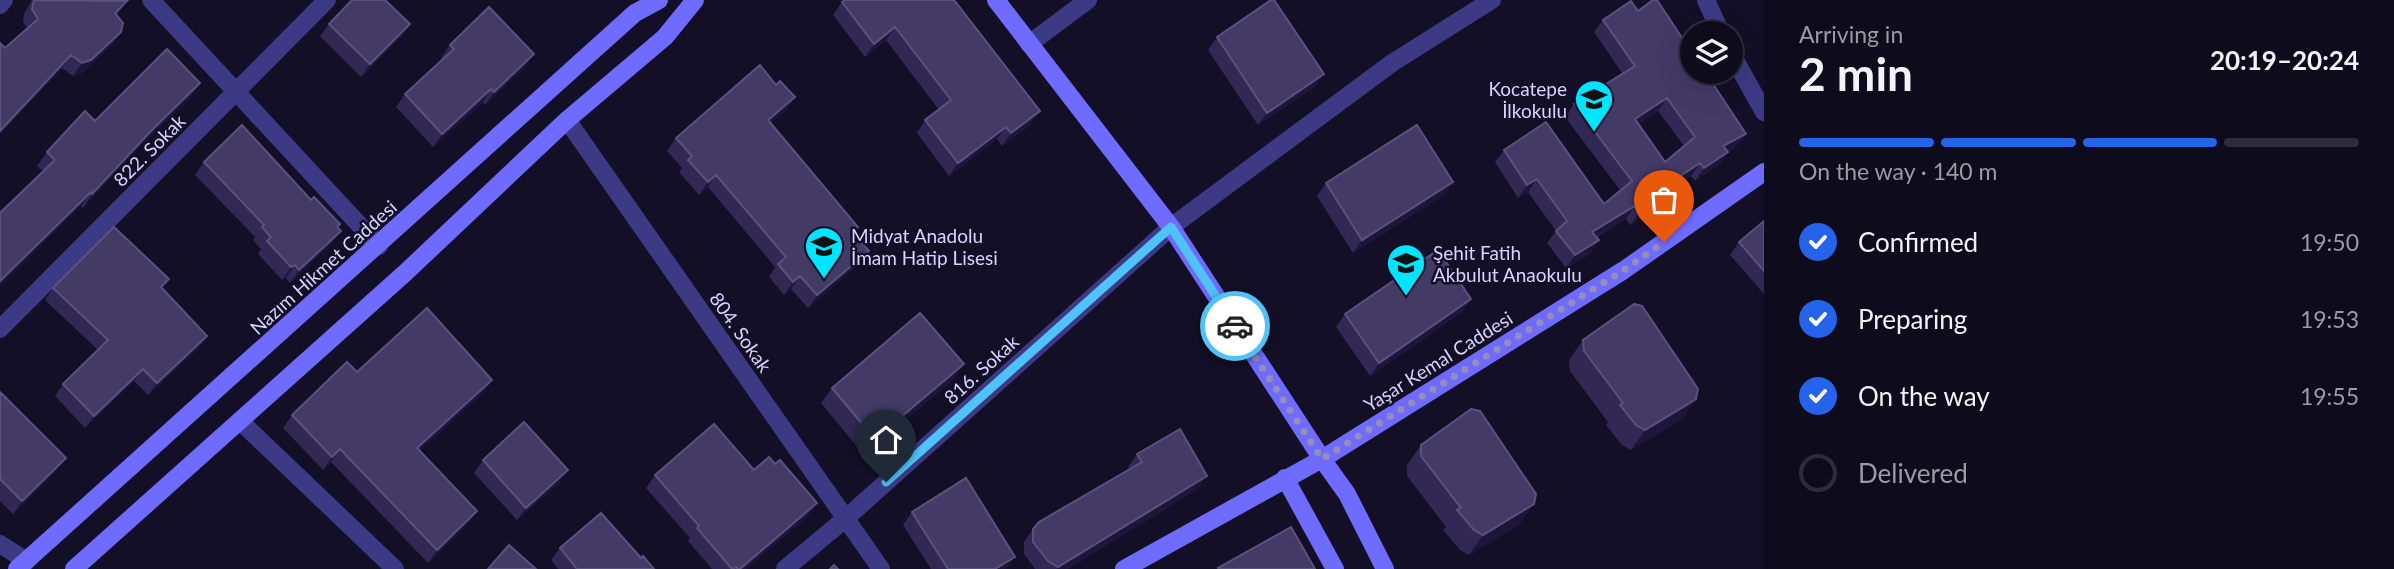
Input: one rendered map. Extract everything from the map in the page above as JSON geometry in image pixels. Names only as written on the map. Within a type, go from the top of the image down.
[{"type":"street","points":[[0,5],[5,0]]},
{"type":"street","points":[[151,0],[379,246]]},
{"type":"street","name":"822. Sokak","points":[[0,329],[327,0]]},
{"type":"street","name":"Nazım Hikmet Caddesi","points":[[22,565],[635,13],[659,0]]},
{"type":"street","points":[[74,569],[405,273],[567,120],[665,37],[695,0]]},
{"type":"street","points":[[996,0],[1171,227],[1347,494],[1385,569]]},
{"type":"street","points":[[1029,44],[1088,0]]},
{"type":"street","name":"816. Sokak","points":[[785,569],[845,519],[1171,227],[1392,64],[1492,0]]},
{"type":"street","points":[[1706,0],[1716,21]]},
{"type":"street","points":[[1743,74],[1764,112]]},
{"type":"street","name":"804. Sokak","points":[[567,120],[881,569]]},
{"type":"street","name":"Yaşar Kemal Caddesi","points":[[1125,569],[1322,459],[1624,270],[1764,173]]},
{"type":"street","points":[[240,421],[395,569]]},
{"type":"street","points":[[1285,478],[1335,569]]},
{"type":"street","points":[[0,544],[22,565]]},
{"type":"building","points":[[34,0],[127,1],[115,13],[123,23],[121,32],[91,60],[82,63],[71,55],[0,131],[0,43],[5,48],[38,19],[32,9]]},
{"type":"building","points":[[352,0],[385,0],[410,24],[370,64],[329,24]]},
{"type":"building","points":[[954,0],[1040,111],[1011,133],[1006,127],[958,163],[925,120],[951,100],[895,27],[874,44],[842,2]]},
{"type":"building","points":[[1274,0],[1324,74],[1267,113],[1217,37]]},
{"type":"building","points":[[1657,0],[1680,35],[1680,84],[1713,84],[1746,134],[1723,146],[1728,152],[1704,168],[1700,163],[1658,191],[1663,196],[1639,213],[1635,206],[1592,232],[1599,240],[1575,255],[1556,231],[1567,221],[1537,179],[1527,185],[1504,150],[1546,122],[1604,204],[1632,181],[1574,104],[1635,66],[1603,20],[1631,1],[1638,11]],"holes":[[[1667,98],[1695,137],[1665,162],[1635,119]]]},
{"type":"building","points":[[489,7],[534,54],[494,92],[491,89],[442,134],[405,94],[454,49],[450,45]]},
{"type":"building","points":[[167,49],[200,83],[92,194],[91,192],[0,281],[0,213],[55,160],[47,152],[85,111],[95,121]]},
{"type":"building","points":[[760,65],[776,85],[780,81],[795,97],[768,120],[858,227],[852,232],[869,251],[817,295],[800,276],[793,282],[778,264],[786,257],[716,175],[708,182],[688,160],[692,156],[676,138]]},
{"type":"building","points":[[242,125],[311,200],[314,197],[340,224],[337,227],[341,231],[299,270],[295,265],[291,267],[267,241],[271,237],[262,227],[264,225],[204,162]]},
{"type":"building","points":[[1417,125],[1453,182],[1362,240],[1326,183]]},
{"type":"building","points":[[1764,221],[1764,271],[1739,242]]},
{"type":"building","points":[[114,227],[169,279],[161,287],[207,336],[157,383],[143,369],[94,416],[63,384],[108,340],[53,288]]},
{"type":"building","points":[[1438,250],[1471,299],[1379,363],[1345,314]]},
{"type":"building","points":[[1634,304],[1642,306],[1698,389],[1696,399],[1645,430],[1636,425],[1620,405],[1623,403],[1584,351],[1583,340]]},
{"type":"building","points":[[427,308],[492,380],[417,448],[477,511],[437,550],[340,449],[332,457],[292,415],[347,362],[357,372]]},
{"type":"building","points":[[920,313],[964,364],[875,439],[832,388]]},
{"type":"building","points":[[0,392],[66,458],[22,501],[0,479]]},
{"type":"building","points":[[1471,409],[1480,411],[1536,494],[1534,504],[1483,535],[1474,530],[1457,510],[1461,508],[1421,456],[1421,445]]},
{"type":"building","points":[[524,422],[568,470],[526,508],[483,460]]},
{"type":"building","points":[[714,424],[754,470],[769,457],[775,464],[780,460],[817,503],[740,569],[732,569],[655,475]]},
{"type":"building","points":[[1180,429],[1207,476],[1058,567],[1048,561],[1033,542],[1033,529],[1039,522],[1142,462],[1137,454]]},
{"type":"building","points":[[966,478],[1015,557],[995,569],[948,569],[912,512]]},
{"type":"building","points":[[601,513],[654,569],[577,569],[560,548]]},
{"type":"building","points":[[1291,527],[1315,569],[1218,568]]},
{"type":"building","points":[[509,545],[536,569],[488,569]]},
{"type":"way so far","points":[[1235,326],[1322,459],[1624,270],[1664,242]]},
{"type":"place","name":"Kocatepe İlkokulu","points":[[1594,133]]},
{"type":"place","name":"Midyat Anadolu İmam Hatip Lisesi","points":[[824,280]]},
{"type":"place","name":"Şehit Fatih Akbulut Anaokulu","points":[[1406,297]]},
{"type":"route","points":[[886,482],[1171,227],[1235,326]]}]
